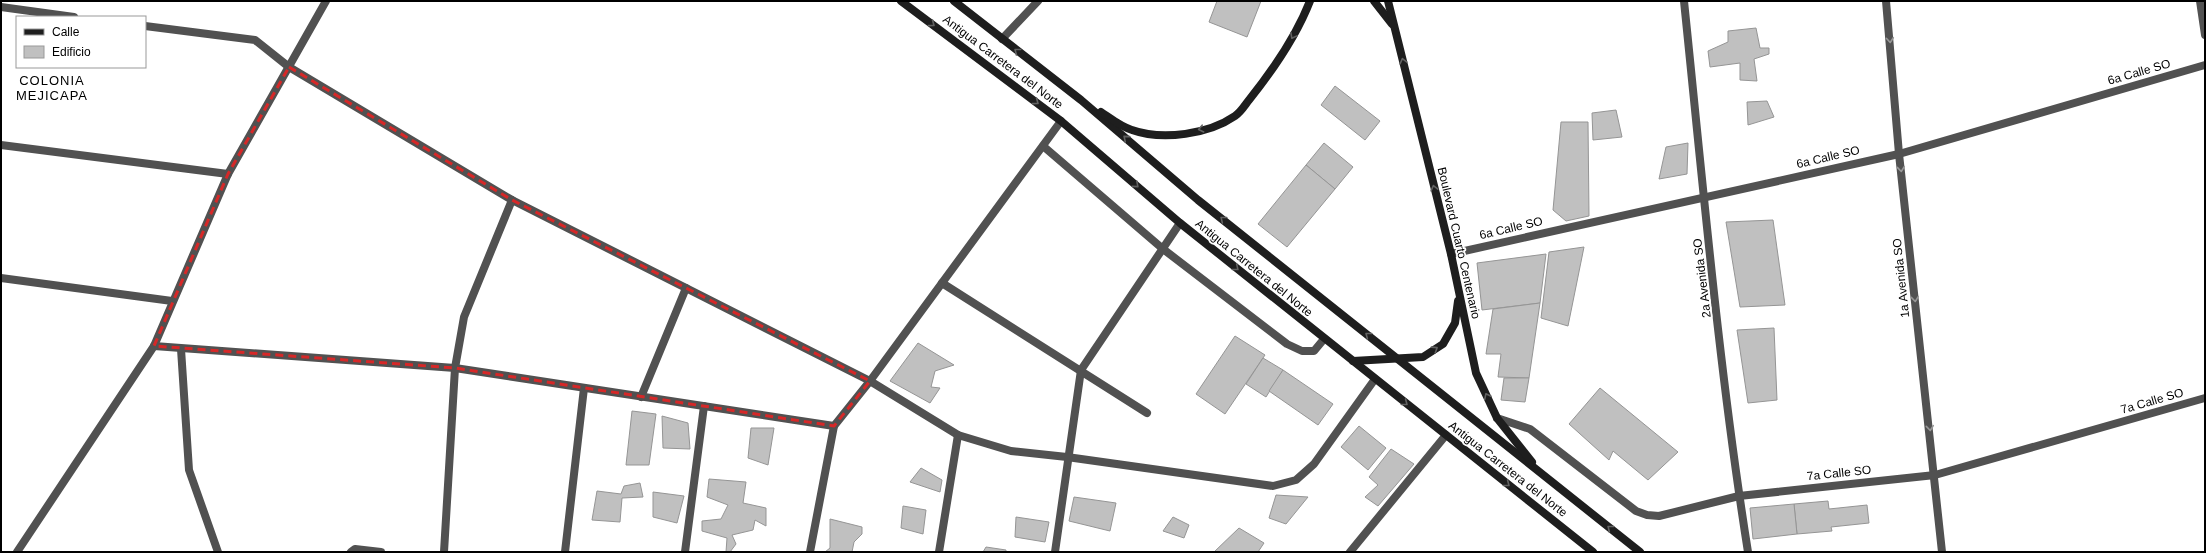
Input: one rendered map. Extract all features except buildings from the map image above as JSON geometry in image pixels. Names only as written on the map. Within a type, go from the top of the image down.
[{"type":"main road","name":"Antigua Carretera del Norte","points":[[901,1],[1061,121],[1180,223],[1593,552]]},
{"type":"main road","name":"Antigua Carretera del Norte","points":[[954,1],[1081,100],[1198,200],[1640,552]]},
{"type":"main road","points":[[1374,1],[1395,28]]},
{"type":"main road","name":"Boulevard Cuarto Centenario","points":[[1388,1],[1451,254],[1458,294],[1476,373],[1498,418],[1542,473]]},
{"type":"main road","points":[[1081,100],[1132,130],[1156,135],[1183,134],[1220,125],[1236,115],[1260,86],[1292,39],[1310,3]]},
{"type":"main road","points":[[1353,361],[1399,360],[1423,357],[1443,344],[1455,323],[1458,294]]},
{"type":"street","points":[[17,552],[154,346],[172,301],[228,174],[326,1]]},
{"type":"street","points":[[1002,39],[1038,1]]},
{"type":"street","name":"2a Avenida SO","points":[[1684,1],[1704,197],[1748,552]]},
{"type":"street","name":"1a Avenida SO","points":[[1886,1],[1899,154],[1935,475],[1942,552]]},
{"type":"street","points":[[2200,1],[2205,35]]},
{"type":"street","points":[[1,8],[66,16]]},
{"type":"street","points":[[146,26],[255,40],[289,67],[512,200],[870,381],[958,435],[1011,452],[1067,457],[1274,486],[1296,480],[1314,464],[1375,379]]},
{"type":"street","name":"6a Calle SO","points":[[1451,254],[1899,154],[2205,65]]},
{"type":"street","points":[[810,552],[834,426],[870,381],[1061,121]]},
{"type":"street","points":[[1,146],[228,174]]},
{"type":"street","points":[[1043,146],[1163,249],[1287,344],[1302,352],[1314,352],[1324,339]]},
{"type":"street","points":[[444,552],[456,368],[464,317],[512,200]]},
{"type":"street","points":[[1055,552],[1067,457],[1081,370],[1180,223]]},
{"type":"street","points":[[1,278],[172,301]]},
{"type":"street","points":[[942,283],[1147,413]]},
{"type":"street","points":[[641,397],[686,288]]},
{"type":"street","points":[[154,346],[456,368],[834,426]]},
{"type":"street","points":[[182,349],[189,470],[218,552]]},
{"type":"street","points":[[564,552],[584,388]]},
{"type":"street","name":"7a Calle SO","points":[[1498,418],[1530,429],[1636,511],[1647,515],[1659,516],[1740,496],[1935,475],[2205,398]]},
{"type":"street","points":[[685,552],[704,406]]},
{"type":"street","points":[[939,552],[958,435]]},
{"type":"street","points":[[1350,552],[1446,435]]},
{"type":"street","points":[[351,552],[355,549],[380,552]]},
{"type":"highlighted area","points":[[289,67],[512,200],[870,381],[834,426],[455,368],[154,346],[228,174]]},
{"type":"district","name":"COLONIA MEJICAPA","points":[[52,88]]}]
